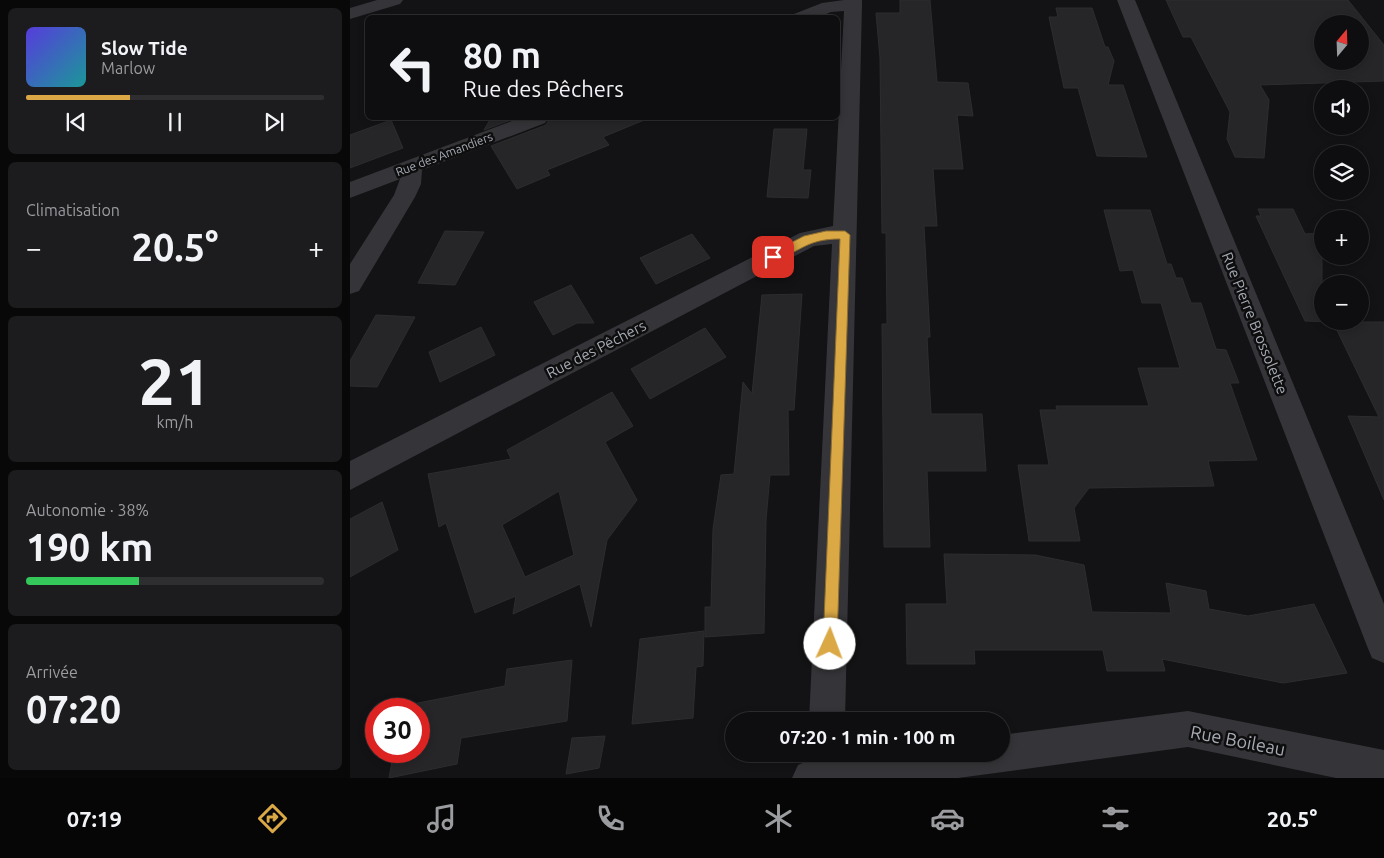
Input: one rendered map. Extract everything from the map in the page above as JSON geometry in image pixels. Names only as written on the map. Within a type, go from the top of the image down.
[{"type":"street","points":[[350,14],[394,0]]},
{"type":"street","name":"Rue Pierre Brossolette","points":[[1126,0],[1384,646]]},
{"type":"street","points":[[808,15],[828,7],[853,2],[827,712]]},
{"type":"street","name":"Rue des Amandiers","points":[[350,190],[533,120]]},
{"type":"street","points":[[350,284],[404,197],[410,184],[412,166]]},
{"type":"street","name":"Rue des Pêchers","points":[[350,476],[808,239],[826,235],[845,235]]},
{"type":"street","name":"Rue Boileau","points":[[1010,753],[1188,729],[1384,769]]},
{"type":"street","name":"Rue Boileau","points":[[821,769],[905,762]]},
{"type":"building","points":[[900,0],[930,0],[937,82],[968,83],[973,116],[957,115],[963,169],[933,169],[937,226],[924,226],[930,337],[927,337],[931,414],[982,414],[986,471],[927,471],[930,547],[884,547],[882,324],[887,324],[886,233],[882,233],[880,58],[876,13],[900,13]]},
{"type":"building","points":[[1166,0],[1348,0],[1360,15],[1314,15],[1314,70],[1369,70],[1369,26],[1384,45],[1384,81],[1314,80],[1314,83],[1260,85],[1269,100],[1264,158],[1235,157],[1227,139],[1230,112],[1191,37],[1183,37]]},
{"type":"building","points":[[1056,8],[1092,8],[1105,47],[1108,47],[1114,61],[1108,85],[1123,85],[1147,157],[1097,156],[1078,88],[1064,88],[1049,17],[1058,17]]},
{"type":"building","points":[[391,120],[403,148],[350,168],[350,135]]},
{"type":"building","points":[[490,120],[511,120],[484,130]]},
{"type":"building","points":[[549,120],[644,120],[603,137],[609,145],[547,170],[550,175],[517,189],[491,146],[546,125]]},
{"type":"building","points":[[774,129],[807,129],[803,170],[811,170],[808,198],[767,197]]},
{"type":"building","points":[[1258,209],[1293,209],[1305,234],[1314,233],[1314,265],[1322,265],[1322,275],[1314,275],[1314,321],[1305,321],[1256,216],[1261,216]]},
{"type":"building","points":[[1104,210],[1150,210],[1167,264],[1171,264],[1176,278],[1182,278],[1191,303],[1201,303],[1216,349],[1226,350],[1239,383],[1230,383],[1257,460],[1208,461],[1214,486],[1089,488],[1074,508],[1080,541],[1029,541],[1018,465],[1049,465],[1040,410],[1057,410],[1056,406],[1149,406],[1138,368],[1180,368],[1161,303],[1142,303],[1133,270],[1120,271]]},
{"type":"building","points":[[445,231],[484,232],[455,285],[418,283]]},
{"type":"building","points":[[692,234],[710,258],[656,284],[640,258]]},
{"type":"building","points":[[571,285],[594,323],[577,323],[553,335],[534,302]]},
{"type":"building","points":[[802,294],[794,410],[788,410],[789,475],[770,475],[766,520],[764,633],[705,637],[705,607],[711,607],[713,529],[721,475],[734,474],[743,382],[752,394],[762,295]]},
{"type":"building","points":[[376,315],[415,317],[377,387],[350,386],[350,361]]},
{"type":"building","points":[[1369,322],[1384,322],[1384,500],[1348,416],[1379,417],[1337,330],[1369,330]]},
{"type":"building","points":[[481,327],[495,355],[440,382],[429,352]]},
{"type":"building","points":[[705,328],[726,357],[650,399],[631,369]]},
{"type":"building","points":[[612,392],[633,426],[605,442],[637,500],[607,540],[591,627],[580,584],[513,614],[516,596],[475,613],[446,523],[439,527],[428,474],[511,459],[507,450]],"holes":[[[559,491],[574,555],[525,577],[502,525]]]},
{"type":"building","points":[[382,502],[398,550],[350,577],[350,519]]},
{"type":"building","points":[[944,554],[1035,555],[1084,565],[1092,612],[1171,613],[1166,583],[1206,591],[1209,609],[1248,616],[1314,604],[1347,673],[1283,683],[1162,659],[1165,671],[1107,671],[1103,650],[974,650],[975,664],[907,664],[906,604],[947,604]]},
{"type":"building","points":[[704,631],[703,666],[696,667],[693,718],[632,724],[640,639]]},
{"type":"building","points":[[572,660],[567,721],[461,738],[457,764],[389,778],[392,763],[430,763],[430,701],[505,686],[507,669]]},
{"type":"building","points":[[605,736],[599,768],[566,774],[572,738]]},
{"type":"route","points":[[773,257],[808,239],[826,235],[845,235],[830,644]]}]
